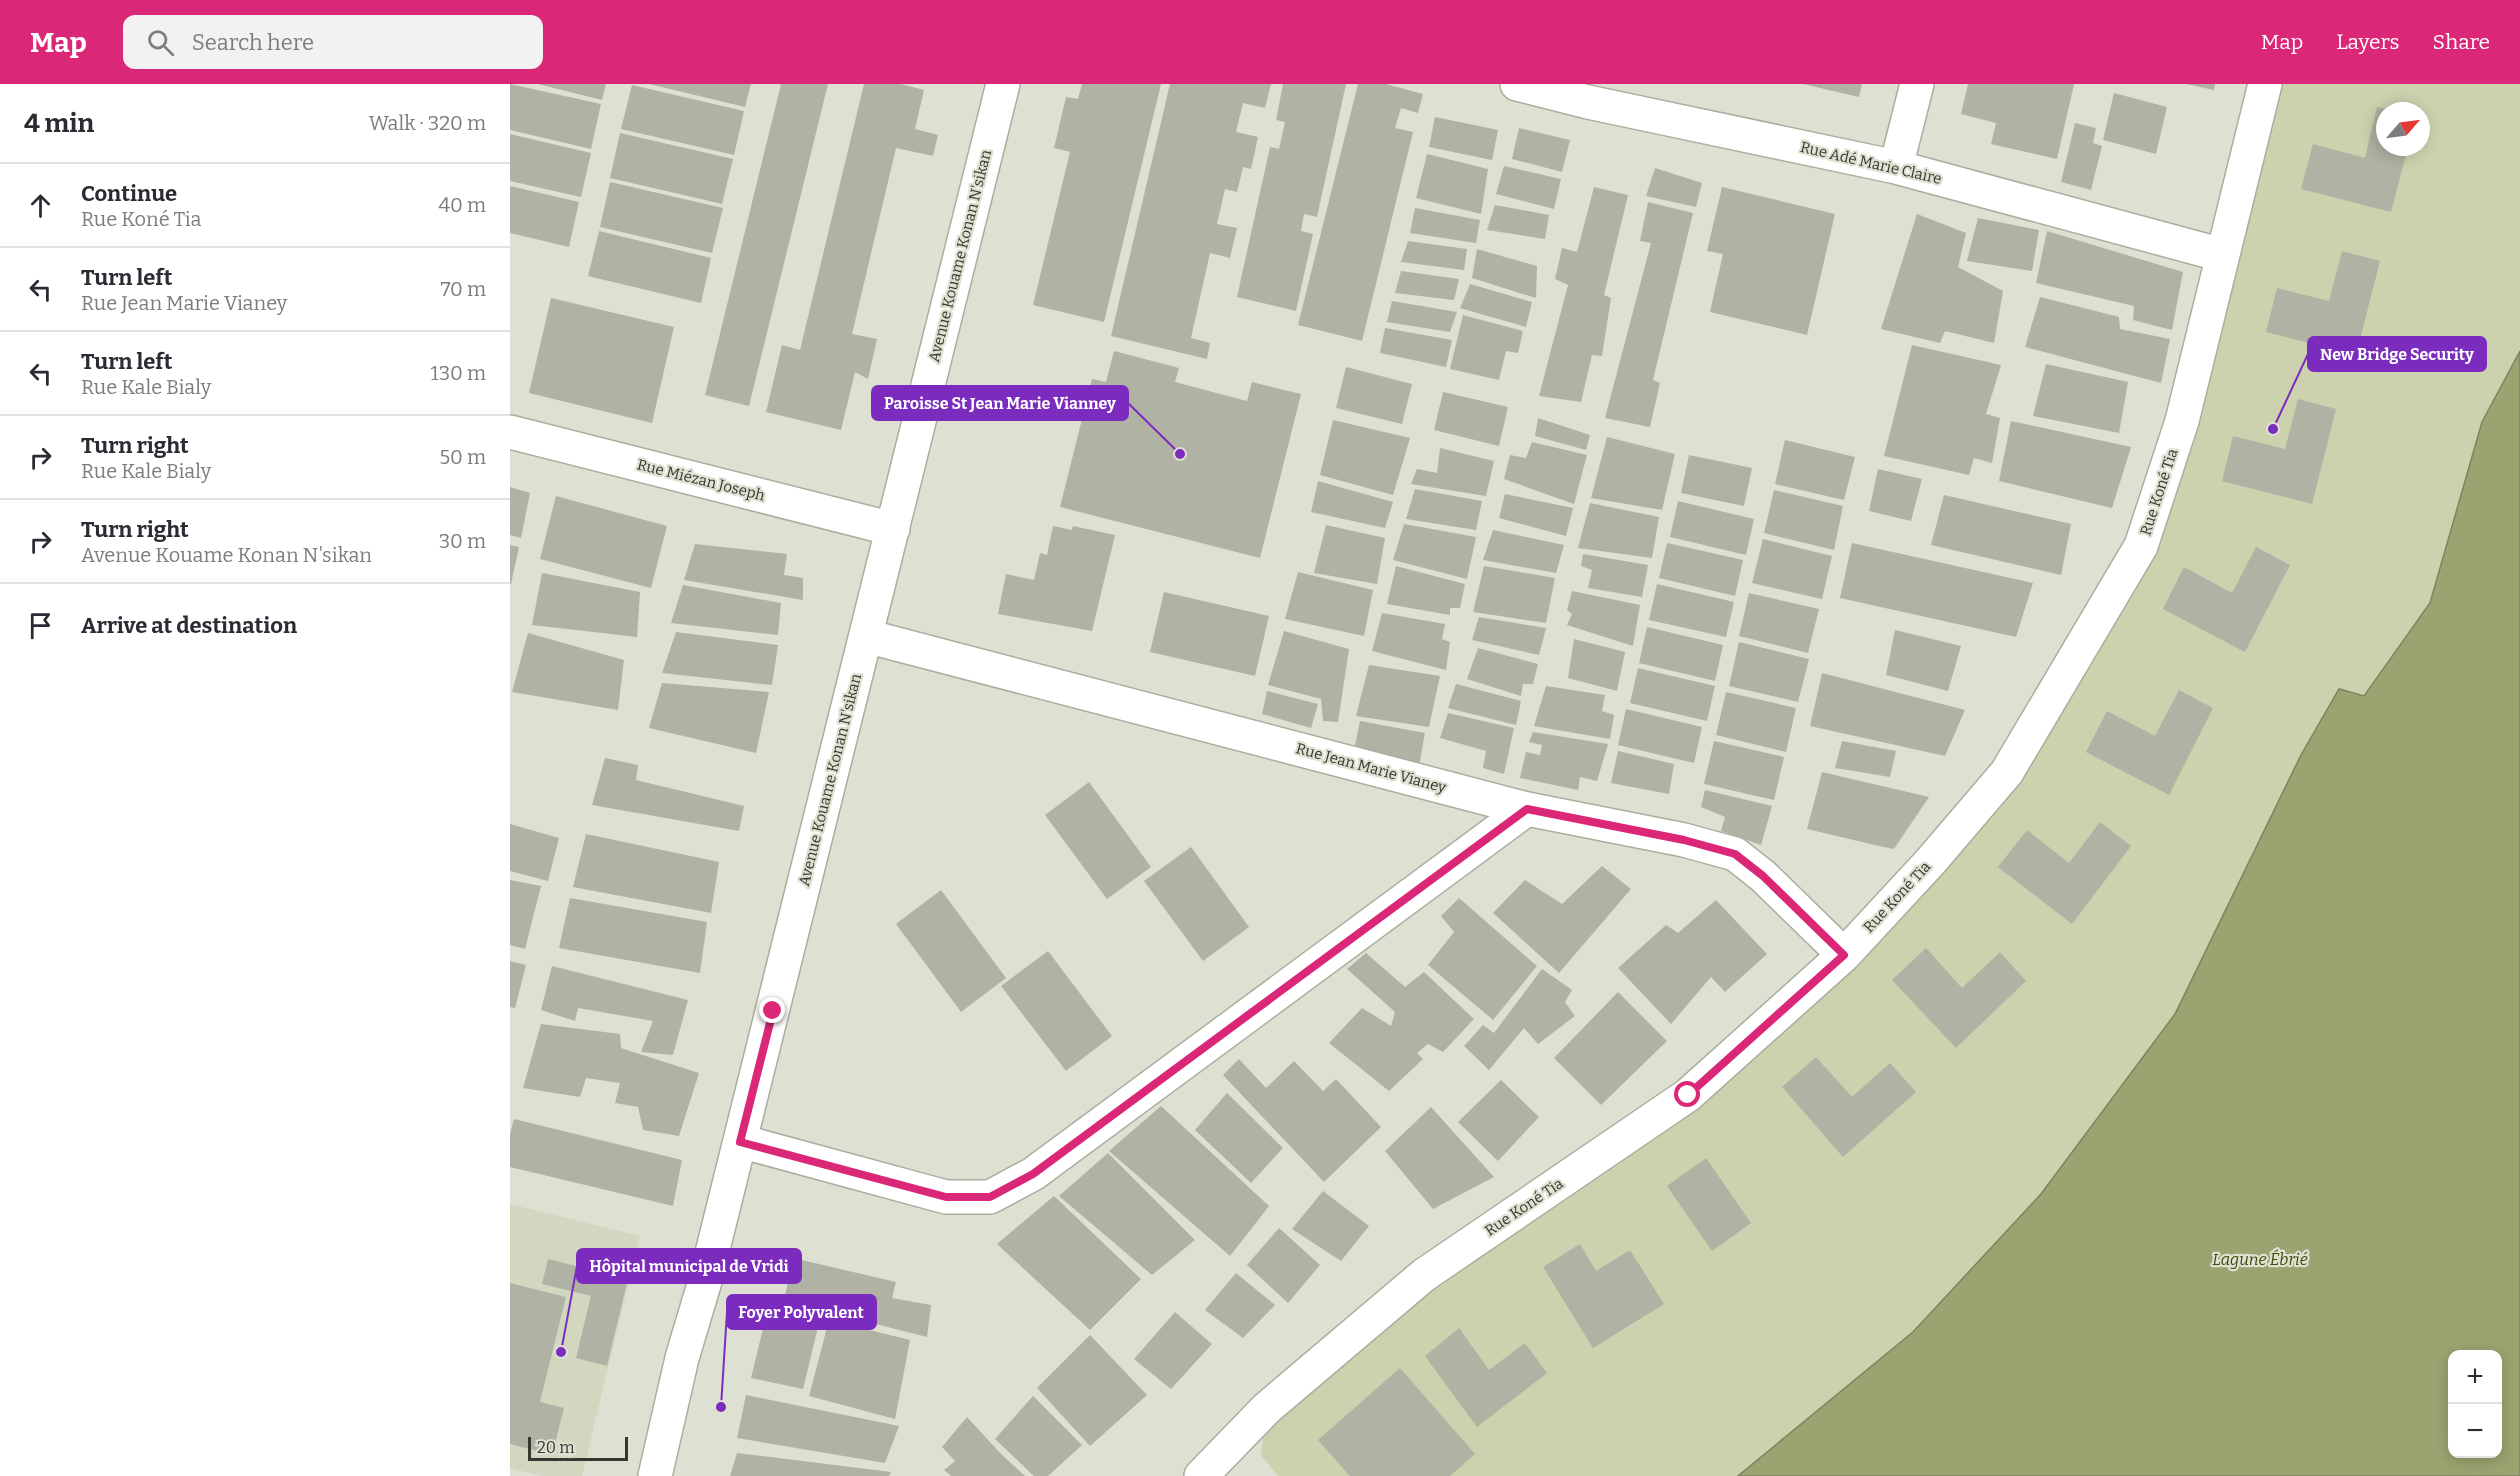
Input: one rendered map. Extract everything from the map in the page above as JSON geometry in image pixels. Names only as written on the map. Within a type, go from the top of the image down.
[{"type":"street","name":"Avenue Kouame Konan N'sikan","points":[[655,1476],[682,1358],[705,1281],[1003,84]]},
{"type":"street","name":"Rue Adé Marie Claire","points":[[1517,84],[1588,102],[1896,166],[2222,255]]},
{"type":"street","points":[[1896,166],[1917,84]]},
{"type":"street","name":"Rue Koné Tia","points":[[1201,1476],[1267,1408],[1424,1275],[1688,1095],[1844,955],[1931,861],[2007,772],[2141,546],[2182,422],[2265,84]]},
{"type":"street","name":"Rue Miézan Joseph","points":[[510,432],[892,529]]},
{"type":"street","name":"Rue Jean Marie Vianey","points":[[866,636],[1527,809],[1684,840],[1735,854],[1763,876],[1844,955]]},
{"type":"street","points":[[740,1142],[946,1197],[990,1197],[1033,1174],[1527,809]]},
{"type":"shaded area","points":[[2265,84],[2520,84],[2520,351],[2482,422],[2430,603],[2364,696],[2301,755],[2175,1014],[2041,1194],[1913,1332],[1738,1476],[1278,1476],[1261,1455],[1267,1408],[1688,1095],[2007,772],[2141,546]]},
{"type":"shaded area","points":[[510,1204],[640,1236],[582,1476],[542,1476],[510,1468]]},
{"type":"water","name":"Lagune Ébrié","points":[[2520,351],[2520,1476],[1738,1476],[1913,1332],[2041,1194],[2175,1014],[2301,755],[2339,689],[2364,696],[2430,603],[2482,422]]},
{"type":"building","points":[[510,84],[601,104],[591,149],[510,130]]},
{"type":"building","points":[[538,84],[606,84],[602,100]]},
{"type":"building","points":[[649,84],[751,84],[745,107]]},
{"type":"building","points":[[781,84],[828,84],[749,406],[705,395]]},
{"type":"building","points":[[864,84],[901,84],[924,90],[915,129],[938,135],[933,156],[896,148],[852,334],[877,339],[868,379],[855,372],[841,430],[766,412],[782,345],[800,350]]},
{"type":"building","points":[[1082,84],[1161,84],[1104,322],[1033,305],[1070,152],[1054,148],[1066,97],[1078,99]]},
{"type":"building","points":[[1170,84],[1271,84],[1265,108],[1243,103],[1236,132],[1258,137],[1251,169],[1243,167],[1237,192],[1225,189],[1217,224],[1237,228],[1230,258],[1210,253],[1191,338],[1210,343],[1207,359],[1111,336]]},
{"type":"building","points":[[1283,84],[1346,84],[1317,217],[1304,214],[1301,231],[1313,234],[1296,311],[1237,297],[1270,147],[1279,149],[1285,122],[1276,120]]},
{"type":"building","points":[[1358,84],[1386,84],[1423,94],[1418,113],[1401,108],[1395,128],[1413,132],[1362,341],[1298,325]]},
{"type":"building","points":[[1803,84],[1862,84],[1859,97]]},
{"type":"building","points":[[1968,84],[2074,84],[2057,159],[1991,144],[1996,123],[1961,114]]},
{"type":"building","points":[[2186,84],[2215,84],[2214,90]]},
{"type":"building","points":[[632,85],[744,111],[734,155],[621,129]]},
{"type":"building","points":[[2114,93],[2167,107],[2156,154],[2103,140]]},
{"type":"building","points":[[2376,111],[2376,156],[2406,156],[2391,212],[2301,189],[2313,144],[2365,158]]},
{"type":"building","points":[[1435,117],[1498,130],[1492,160],[1429,147]]},
{"type":"building","points":[[2075,123],[2096,128],[2093,143],[2102,146],[2091,190],[2061,182]]},
{"type":"building","points":[[1519,128],[1570,140],[1562,172],[1512,159]]},
{"type":"building","points":[[620,133],[733,159],[722,204],[610,178]]},
{"type":"building","points":[[510,134],[591,153],[581,197],[510,181]]},
{"type":"building","points":[[1427,154],[1488,169],[1481,214],[1416,198]]},
{"type":"building","points":[[1504,166],[1561,179],[1554,209],[1496,194]]},
{"type":"building","points":[[1655,168],[1702,183],[1696,207],[1646,196]]},
{"type":"building","points":[[610,182],[723,208],[712,253],[600,227]]},
{"type":"building","points":[[510,186],[579,202],[569,247],[510,233]]},
{"type":"building","points":[[1594,187],[1628,195],[1604,295],[1611,298],[1602,356],[1592,355],[1581,402],[1539,396],[1568,285],[1555,279],[1562,248],[1577,252]]},
{"type":"building","points":[[1722,187],[1835,214],[1807,335],[1710,312],[1723,254],[1707,251]]},
{"type":"building","points":[[1648,202],[1693,213],[1653,380],[1660,383],[1650,427],[1605,418],[1651,243],[1640,241]]},
{"type":"building","points":[[1495,205],[1549,215],[1545,239],[1487,230]]},
{"type":"building","points":[[1415,208],[1480,220],[1476,243],[1410,233]]},
{"type":"building","points":[[1917,214],[1966,233],[1958,267],[2003,291],[1994,343],[1945,331],[1940,343],[1881,329]]},
{"type":"building","points":[[1978,218],[2039,230],[2032,271],[1967,261]]},
{"type":"building","points":[[599,231],[711,258],[701,303],[588,276]]},
{"type":"building","points":[[2047,231],[2183,272],[2172,330],[2133,320],[2134,306],[2036,283]]},
{"type":"building","points":[[1408,241],[1467,249],[1464,270],[1401,262]]},
{"type":"building","points":[[1477,249],[1537,266],[1536,298],[1472,278]]},
{"type":"building","points":[[2342,251],[2380,261],[2356,355],[2266,332],[2277,288],[2329,301]]},
{"type":"building","points":[[1401,271],[1459,279],[1454,300],[1395,293]]},
{"type":"building","points":[[1470,284],[1532,302],[1526,327],[1460,308]]},
{"type":"building","points":[[2040,297],[2119,317],[2120,329],[2170,339],[2161,383],[2025,347]]},
{"type":"building","points":[[551,298],[674,327],[652,423],[529,393]]},
{"type":"building","points":[[1392,301],[1457,312],[1450,332],[1387,322]]},
{"type":"building","points":[[1463,315],[1523,331],[1518,353],[1506,351],[1499,380],[1450,369]]},
{"type":"building","points":[[1385,328],[1452,340],[1446,367],[1380,353]]},
{"type":"building","points":[[1912,345],[2001,365],[1986,414],[2000,418],[1992,463],[1974,458],[1969,475],[1884,456]]},
{"type":"building","points":[[1114,351],[1179,368],[1175,382],[1247,401],[1252,382],[1301,394],[1260,558],[1060,507],[1092,379],[1106,382]]},
{"type":"building","points":[[2046,364],[2128,382],[2119,433],[2033,416]]},
{"type":"building","points":[[1346,367],[1412,384],[1402,424],[1336,408]]},
{"type":"building","points":[[1443,392],[1508,407],[1499,446],[1434,430]]},
{"type":"building","points":[[2298,399],[2336,409],[2312,504],[2222,481],[2233,436],[2285,449]]},
{"type":"building","points":[[1538,418],[1590,435],[1586,450],[1535,436]]},
{"type":"building","points":[[1333,420],[1410,438],[1393,495],[1320,475]]},
{"type":"building","points":[[2011,421],[2131,447],[2112,508],[1999,481]]},
{"type":"building","points":[[1607,437],[1675,454],[1662,510],[1591,498]]},
{"type":"building","points":[[1785,440],[1855,457],[1844,500],[1775,484]]},
{"type":"building","points":[[1532,442],[1587,455],[1574,504],[1504,479],[1510,455],[1526,458]]},
{"type":"building","points":[[1440,448],[1494,461],[1486,496],[1411,484],[1417,469],[1437,473]]},
{"type":"building","points":[[1689,455],[1752,468],[1744,506],[1681,493]]},
{"type":"building","points":[[1878,469],[1922,479],[1911,521],[1869,511]]},
{"type":"building","points":[[1318,481],[1393,502],[1385,528],[1311,512]]},
{"type":"building","points":[[510,487],[530,493],[521,538],[510,535]]},
{"type":"building","points":[[1415,489],[1482,501],[1476,530],[1406,519]]},
{"type":"building","points":[[1774,490],[1843,506],[1834,550],[1764,533]]},
{"type":"building","points":[[1505,494],[1573,508],[1566,536],[1499,518]]},
{"type":"building","points":[[1944,495],[2071,524],[2061,575],[1931,545]]},
{"type":"building","points":[[556,496],[667,526],[651,588],[540,559]]},
{"type":"building","points":[[1678,501],[1754,519],[1746,555],[1670,537]]},
{"type":"building","points":[[1590,503],[1659,517],[1652,558],[1578,548]]},
{"type":"building","points":[[1404,524],[1476,537],[1467,579],[1393,560]]},
{"type":"building","points":[[1326,525],[1385,538],[1377,584],[1314,573]]},
{"type":"building","points":[[1053,526],[1072,530],[1073,526],[1115,535],[1092,631],[998,614],[1006,574],[1034,580],[1040,553],[1047,555]]},
{"type":"building","points":[[1493,530],[1564,545],[1556,573],[1483,560]]},
{"type":"building","points":[[1763,539],[1832,556],[1822,599],[1752,583]]},
{"type":"building","points":[[1667,543],[1743,560],[1735,596],[1659,578]]},
{"type":"building","points":[[1852,543],[2033,583],[2016,637],[1840,598]]},
{"type":"building","points":[[695,544],[787,554],[784,575],[803,578],[803,600],[684,580]]},
{"type":"building","points":[[510,545],[519,547],[511,584],[510,584]]},
{"type":"building","points":[[2256,547],[2290,565],[2245,652],[2163,609],[2184,567],[2232,593]]},
{"type":"building","points":[[1583,554],[1648,565],[1642,597],[1588,588],[1592,570],[1581,566]]},
{"type":"building","points":[[1396,566],[1465,584],[1460,608],[1450,608],[1450,615],[1387,604]]},
{"type":"building","points":[[1484,566],[1555,578],[1546,623],[1473,612]]},
{"type":"building","points":[[1298,572],[1373,590],[1364,636],[1285,619]]},
{"type":"building","points":[[542,573],[640,592],[637,637],[532,625]]},
{"type":"building","points":[[1657,584],[1734,602],[1726,637],[1649,620]]},
{"type":"building","points":[[683,585],[781,603],[778,635],[671,623]]},
{"type":"building","points":[[1572,591],[1640,605],[1633,646],[1567,625],[1572,614],[1567,610]]},
{"type":"building","points":[[1164,592],[1269,616],[1255,676],[1150,652]]},
{"type":"building","points":[[1749,593],[1819,609],[1808,653],[1739,636]]},
{"type":"building","points":[[1382,613],[1445,624],[1442,639],[1450,642],[1446,670],[1372,651]]},
{"type":"building","points":[[1479,617],[1546,628],[1539,655],[1472,640]]},
{"type":"building","points":[[1647,627],[1723,645],[1715,681],[1639,663]]},
{"type":"building","points":[[1895,630],[1961,646],[1948,691],[1886,675]]},
{"type":"building","points":[[1284,631],[1349,649],[1338,722],[1323,721],[1321,699],[1268,685]]},
{"type":"building","points":[[676,632],[778,645],[772,685],[662,673]]},
{"type":"building","points":[[528,633],[624,660],[618,710],[512,692]]},
{"type":"building","points":[[1574,639],[1625,652],[1617,691],[1568,678]]},
{"type":"building","points":[[1739,642],[1809,659],[1798,702],[1729,686]]},
{"type":"building","points":[[1478,648],[1538,664],[1533,684],[1523,684],[1521,696],[1467,679]]},
{"type":"building","points":[[1369,665],[1440,676],[1429,727],[1356,716]]},
{"type":"building","points":[[1638,668],[1715,686],[1707,721],[1630,703]]},
{"type":"building","points":[[1822,673],[1965,710],[1945,756],[1810,726]]},
{"type":"building","points":[[662,683],[769,692],[756,753],[649,728]]},
{"type":"building","points":[[1456,684],[1521,701],[1516,725],[1448,708]]},
{"type":"building","points":[[1546,686],[1605,695],[1602,711],[1614,715],[1610,739],[1534,726]]},
{"type":"building","points":[[2179,690],[2213,708],[2169,795],[2086,752],[2107,711],[2155,736]]},
{"type":"building","points":[[1267,691],[1318,704],[1311,728],[1262,714]]},
{"type":"building","points":[[1726,692],[1796,708],[1786,752],[1716,735]]},
{"type":"building","points":[[1626,709],[1702,727],[1694,763],[1618,745]]},
{"type":"building","points":[[1448,713],[1514,728],[1504,774],[1483,768],[1486,751],[1440,738]]},
{"type":"building","points":[[1360,721],[1425,733],[1419,766],[1354,751]]},
{"type":"building","points":[[1533,732],[1608,744],[1597,781],[1580,777],[1578,790],[1520,778],[1526,752],[1540,755],[1542,745],[1529,742]]},
{"type":"building","points":[[1714,741],[1784,757],[1774,800],[1704,784]]},
{"type":"building","points":[[1842,741],[1896,751],[1890,777],[1835,768]]},
{"type":"building","points":[[1618,751],[1674,764],[1669,794],[1611,783]]},
{"type":"building","points":[[605,758],[638,765],[636,780],[744,806],[739,831],[592,805]]},
{"type":"building","points":[[1822,772],[1929,797],[1894,849],[1879,846],[1807,829]]},
{"type":"building","points":[[1089,782],[1151,867],[1107,899],[1045,815]]},
{"type":"building","points":[[1705,790],[1772,806],[1761,845],[1721,831],[1725,817],[1701,807]]},
{"type":"building","points":[[2100,822],[2131,846],[2072,924],[1998,867],[2027,830],[2069,863]]},
{"type":"building","points":[[510,824],[559,838],[548,881],[510,871]]},
{"type":"building","points":[[586,834],[719,862],[711,913],[573,887]]},
{"type":"building","points":[[1191,847],[1249,927],[1203,961],[1144,881]]},
{"type":"building","points":[[1602,866],[1631,889],[1559,973],[1493,913],[1525,880],[1562,904]]},
{"type":"building","points":[[510,880],[541,886],[525,949],[510,945]]},
{"type":"building","points":[[941,890],[1006,978],[961,1012],[896,924]]},
{"type":"building","points":[[570,898],[707,922],[700,973],[559,948]]},
{"type":"building","points":[[1459,898],[1537,966],[1493,1020],[1428,965],[1454,932],[1441,916]]},
{"type":"building","points":[[1716,900],[1767,954],[1725,992],[1711,977],[1671,1024],[1618,968],[1666,925],[1678,933]]},
{"type":"building","points":[[1926,948],[1962,988],[2000,952],[2026,981],[1956,1048],[1892,980]]},
{"type":"building","points":[[1048,951],[1112,1036],[1066,1071],[1001,986]]},
{"type":"building","points":[[1366,953],[1405,987],[1424,972],[1474,1019],[1443,1052],[1428,1044],[1417,1053],[1423,1059],[1389,1091],[1329,1043],[1362,1008],[1391,1026],[1395,1012],[1347,969]]},
{"type":"building","points":[[510,961],[526,965],[515,1008],[510,1007]]},
{"type":"building","points":[[552,966],[688,1000],[673,1055],[641,1052],[653,1021],[578,1008],[575,1021],[541,1010]]},
{"type":"building","points":[[1542,969],[1572,990],[1565,1002],[1575,1016],[1538,1044],[1524,1028],[1489,1070],[1464,1046],[1483,1025],[1494,1033]]},
{"type":"building","points":[[1618,992],[1667,1041],[1601,1105],[1554,1058]]},
{"type":"building","points":[[541,1024],[620,1034],[621,1048],[699,1073],[679,1136],[643,1130],[638,1107],[615,1103],[620,1083],[586,1078],[580,1097],[523,1088]]},
{"type":"building","points":[[1816,1057],[1852,1097],[1890,1063],[1916,1092],[1843,1157],[1782,1087]]},
{"type":"building","points":[[1239,1059],[1266,1088],[1294,1061],[1323,1091],[1336,1079],[1381,1127],[1324,1182],[1223,1075]]},
{"type":"building","points":[[1501,1080],[1539,1117],[1498,1161],[1458,1122]]},
{"type":"building","points":[[1227,1093],[1283,1148],[1251,1183],[1195,1130]]},
{"type":"building","points":[[1161,1106],[1269,1206],[1230,1256],[1109,1151]]},
{"type":"building","points":[[1431,1107],[1494,1177],[1433,1209],[1385,1151]]},
{"type":"building","points":[[514,1119],[682,1160],[673,1206],[510,1167],[510,1134]]},
{"type":"building","points":[[1108,1153],[1195,1240],[1152,1275],[1059,1196]]},
{"type":"building","points":[[1706,1158],[1751,1223],[1712,1251],[1667,1186]]},
{"type":"building","points":[[1323,1191],[1369,1226],[1341,1261],[1292,1229]]},
{"type":"building","points":[[1054,1196],[1141,1279],[1090,1330],[997,1244]]},
{"type":"building","points":[[1279,1228],[1320,1265],[1288,1303],[1247,1265]]},
{"type":"building","points":[[1580,1244],[1596,1271],[1630,1250],[1664,1304],[1593,1348],[1543,1267]]},
{"type":"building","points":[[793,1258],[896,1282],[892,1298],[931,1305],[927,1337],[784,1301]]},
{"type":"building","points":[[548,1259],[628,1279],[607,1366],[576,1358],[591,1296],[542,1284]]},
{"type":"building","points":[[1236,1273],[1275,1305],[1243,1338],[1205,1310]]},
{"type":"building","points":[[510,1283],[566,1297],[540,1402],[564,1408],[552,1455],[510,1444]]},
{"type":"building","points":[[769,1304],[819,1323],[803,1389],[751,1378]]},
{"type":"building","points":[[1175,1312],[1212,1344],[1171,1389],[1134,1359]]},
{"type":"building","points":[[829,1320],[910,1340],[895,1419],[809,1396]]},
{"type":"building","points":[[1459,1328],[1489,1370],[1525,1343],[1547,1373],[1477,1427],[1425,1356]]},
{"type":"building","points":[[1090,1335],[1147,1395],[1090,1446],[1037,1388]]},
{"type":"building","points":[[1400,1368],[1475,1454],[1450,1476],[1350,1476],[1318,1440]]},
{"type":"building","points":[[746,1395],[899,1426],[885,1463],[737,1438]]},
{"type":"building","points":[[1033,1396],[1082,1445],[1048,1476],[1034,1476],[995,1439]]},
{"type":"building","points":[[967,1417],[1025,1476],[951,1476],[944,1470],[955,1461],[942,1447]]},
{"type":"building","points":[[737,1453],[891,1472],[889,1476],[730,1476]]},
{"type":"place","name":"New Bridge Security","points":[[2273,429]]},
{"type":"place","name":"Paroisse St Jean Marie Vianney","points":[[1180,454]]},
{"type":"place","name":"Hôpital municipal de Vridi","points":[[561,1352]]},
{"type":"place","name":"Foyer Polyvalent","points":[[721,1407]]},
{"type":"route","points":[[773,1011],[740,1142],[946,1197],[990,1197],[1033,1174],[1527,809],[1684,840],[1735,854],[1763,876],[1844,955],[1688,1095]]}]
